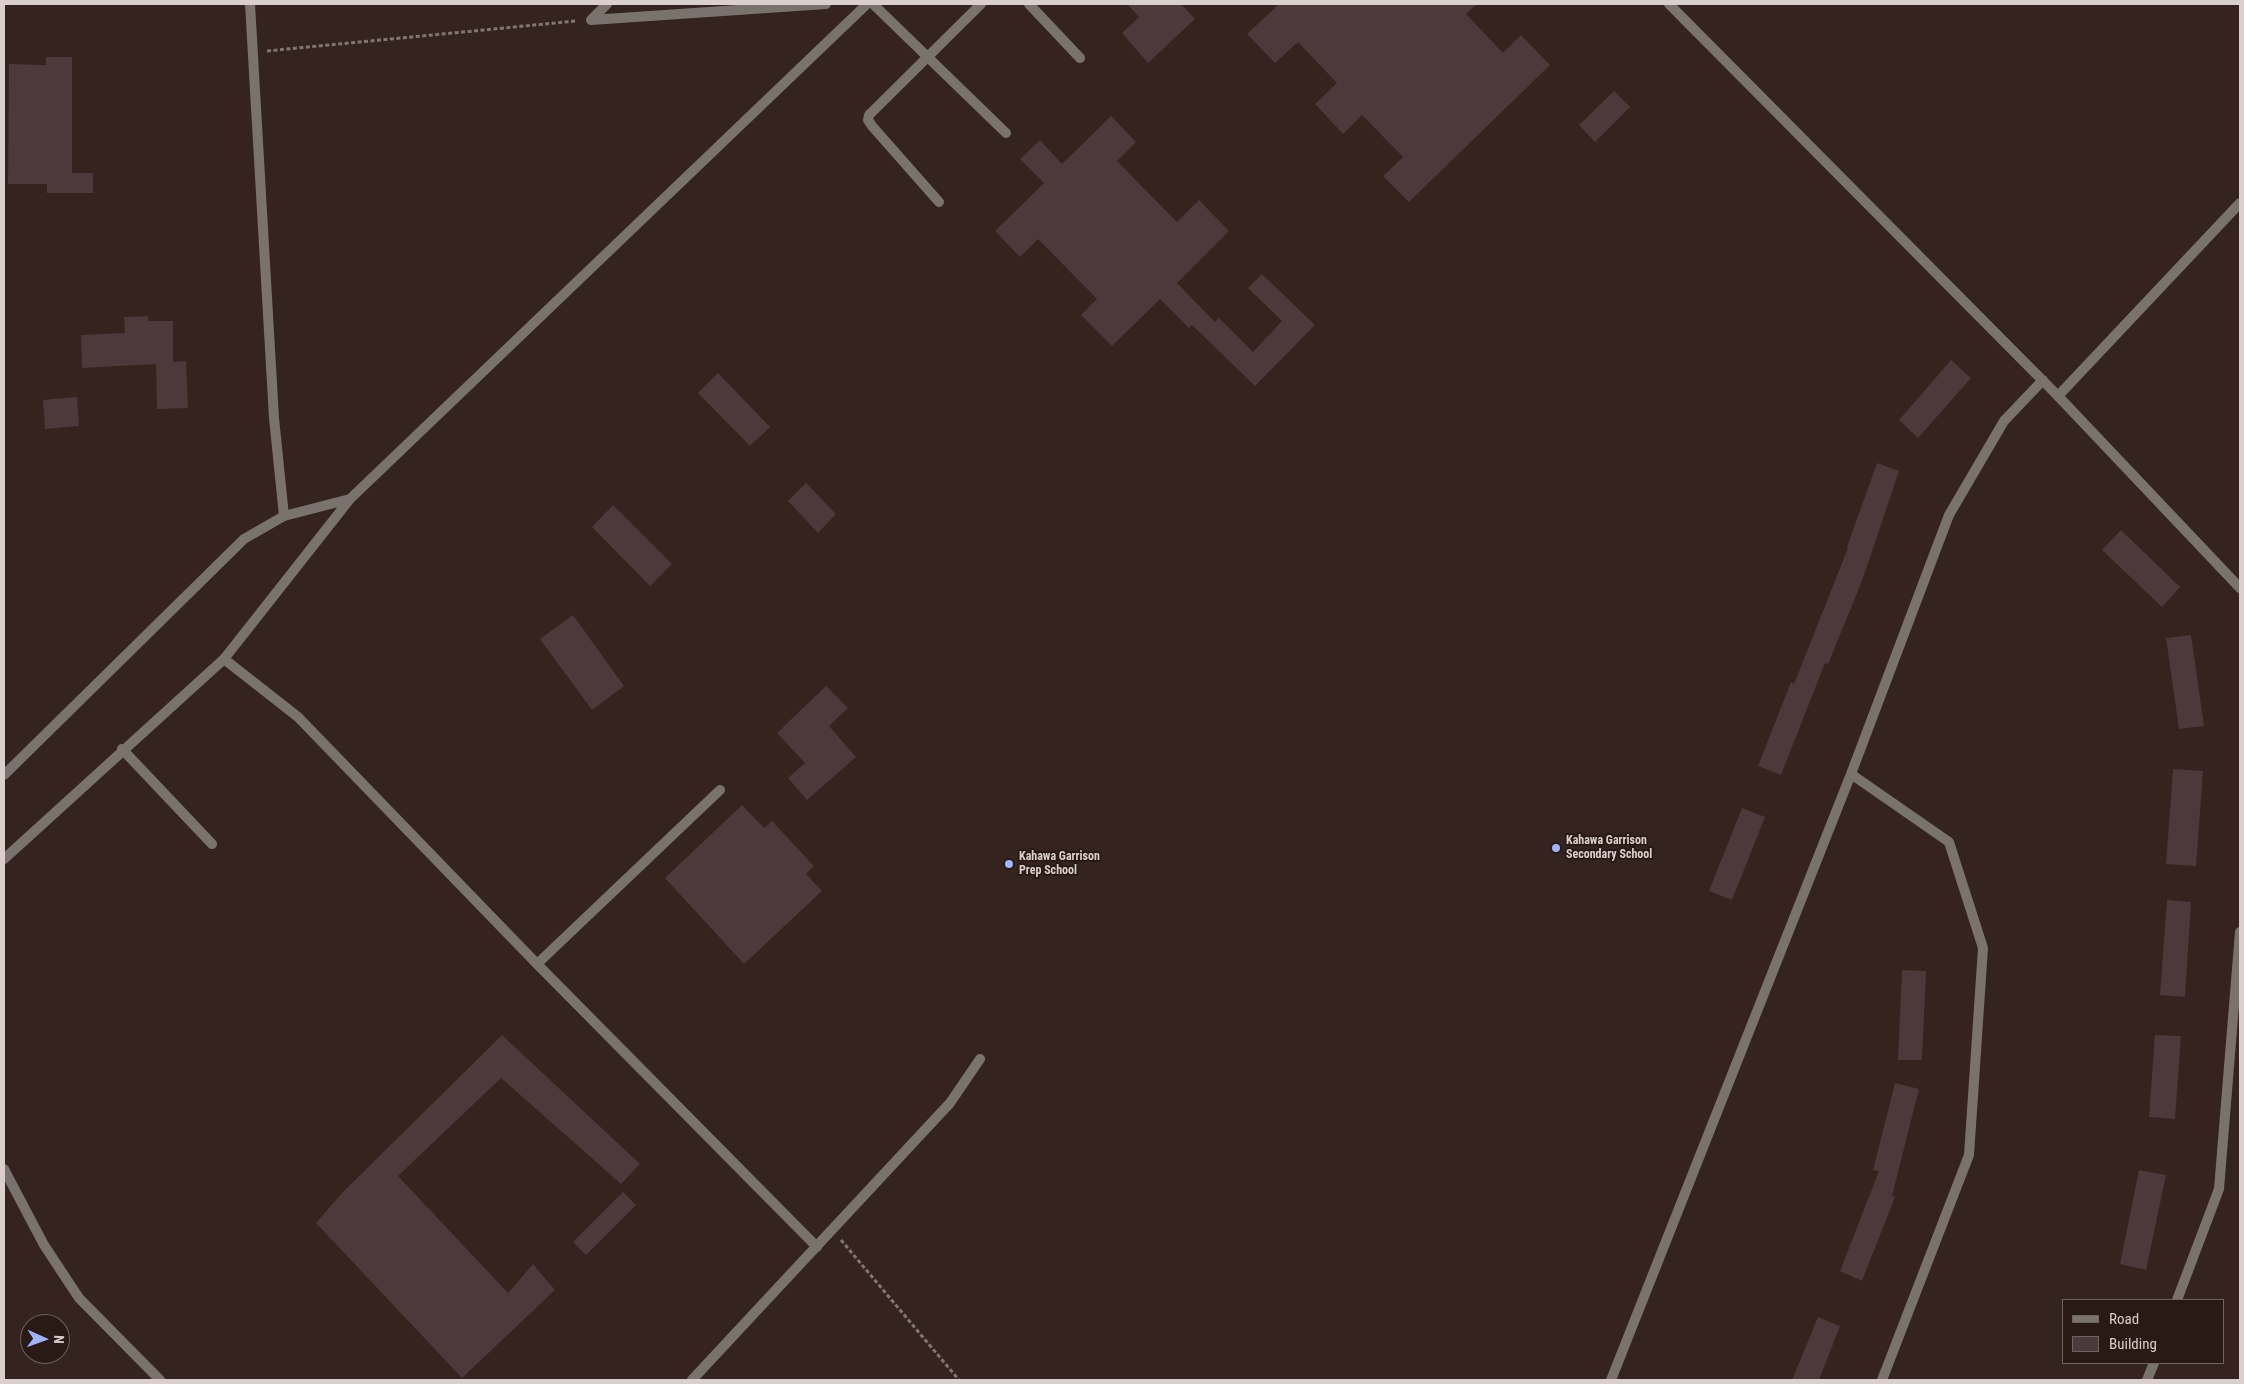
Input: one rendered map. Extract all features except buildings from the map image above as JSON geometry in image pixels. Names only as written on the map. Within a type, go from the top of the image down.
[{"type":"street","points":[[250,4],[274,418],[284,516]]},
{"type":"street","points":[[591,20],[607,4]]},
{"type":"street","points":[[591,20],[826,4]]},
{"type":"street","points":[[4,859],[122,749],[224,659],[350,499],[867,4]]},
{"type":"street","points":[[873,4],[1006,133]]},
{"type":"street","points":[[938,202],[868,120],[868,115],[981,4]]},
{"type":"street","points":[[1029,4],[1080,58]]},
{"type":"street","points":[[1668,4],[2043,380],[2240,588]]},
{"type":"street","points":[[2058,396],[2240,203]]},
{"type":"street","points":[[1612,1380],[1851,774],[1949,515],[2004,421],[2043,380]]},
{"type":"street","points":[[4,775],[244,539],[284,516],[350,499]]},
{"type":"street","points":[[224,659],[298,717],[537,964],[817,1247]]},
{"type":"street","points":[[122,749],[212,844]]},
{"type":"street","points":[[1851,774],[1948,842],[1983,948],[1969,1155],[1882,1380]]},
{"type":"street","points":[[537,964],[720,790]]},
{"type":"street","points":[[2177,1299],[2219,1190],[2240,932]]},
{"type":"street","points":[[692,1380],[950,1103],[980,1059]]},
{"type":"street","points":[[4,1169],[44,1245],[79,1298],[160,1380]]},
{"type":"street","points":[[2147,1380],[2154,1364]]},
{"type":"path","points":[[254,52],[591,20]]},
{"type":"path","points":[[832,1230],[960,1380]]},
{"type":"place","name":"Kahawa Garrison Secondary School","points":[[1556,848]]},
{"type":"place","name":"Kahawa Garrison Prep School","points":[[1009,864]]}]
